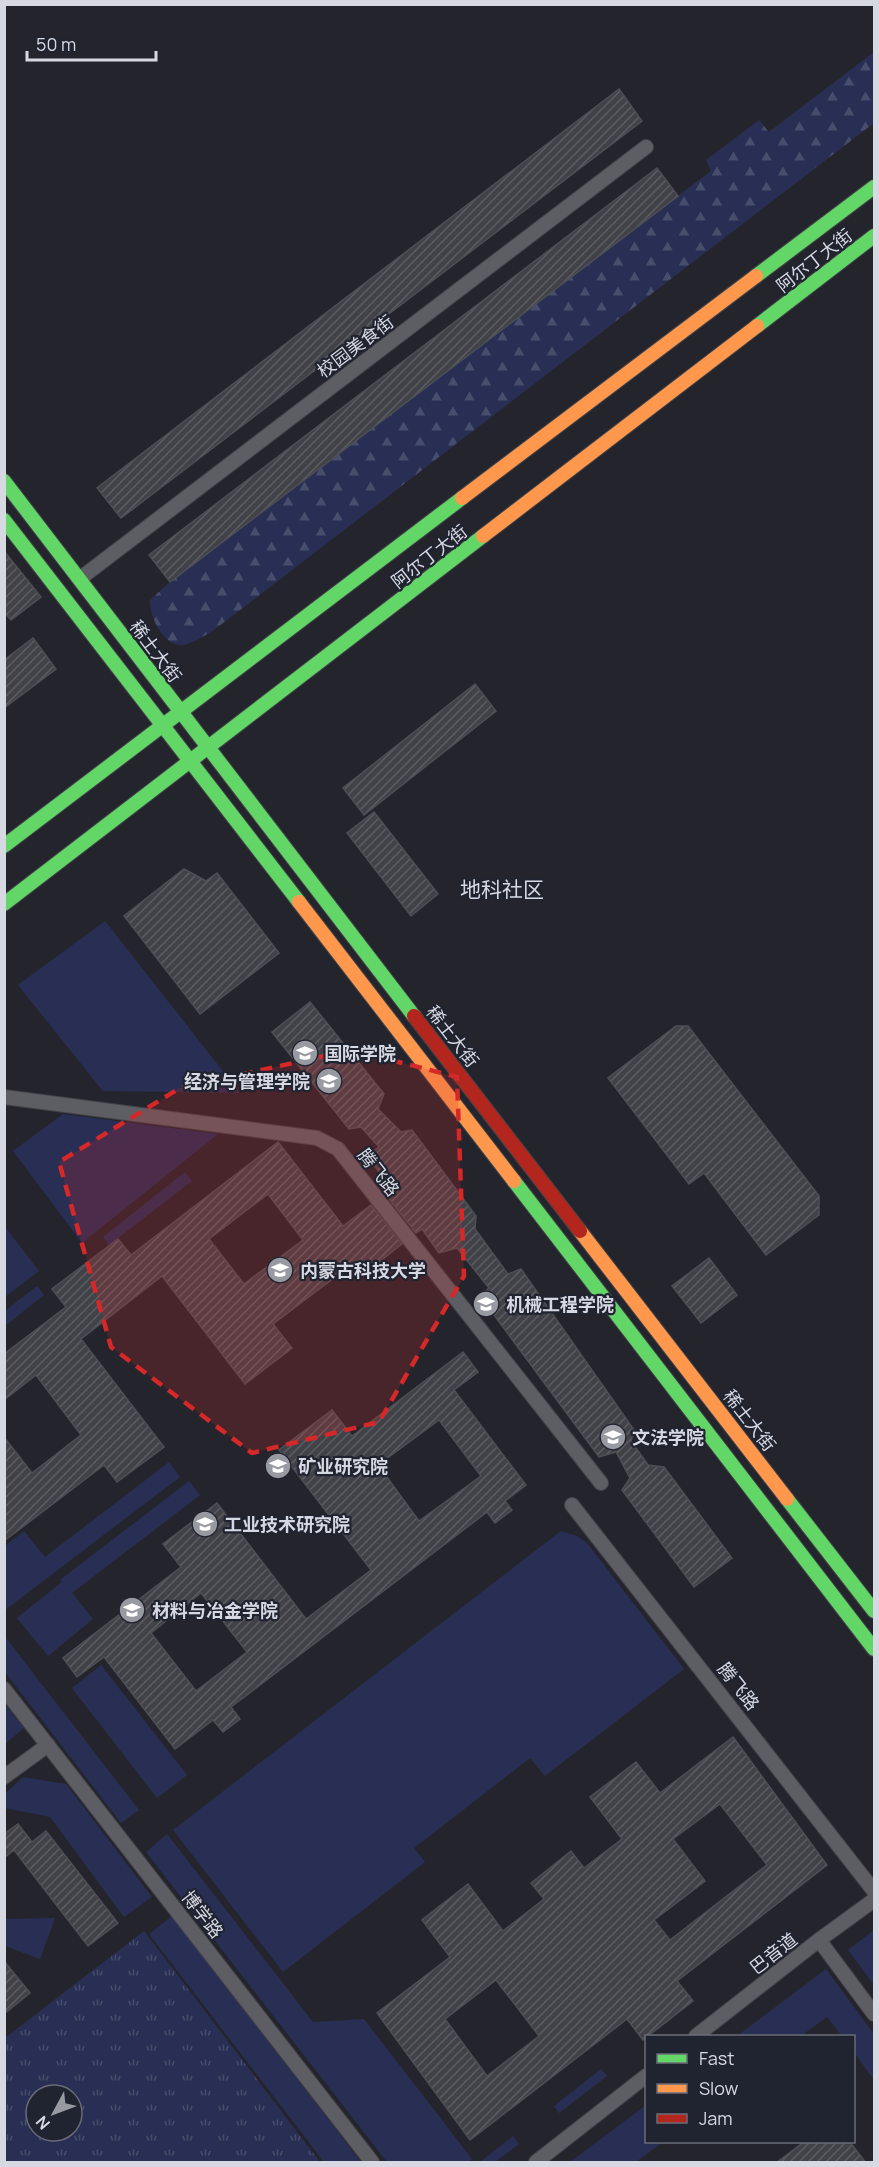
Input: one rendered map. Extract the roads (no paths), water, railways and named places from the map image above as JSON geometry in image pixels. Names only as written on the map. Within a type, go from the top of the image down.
[{"type":"main road","name":"阿尔丁大街","points":[[4,846],[179,711],[874,187]]},
{"type":"main road","name":"阿尔丁大街","points":[[4,904],[874,236]]},
{"type":"main road","name":"稀土大街","points":[[4,481],[208,749],[874,1611]]},
{"type":"main road","points":[[4,520],[192,761],[874,1649]]},
{"type":"street","name":"校园美食街","points":[[86,574],[646,147]]},
{"type":"street","name":"腾飞路","points":[[4,1097],[317,1138],[338,1149],[601,1483]]},
{"type":"street","name":"腾飞路","points":[[572,1505],[702,1668],[874,1891]]},
{"type":"street","name":"博学路","points":[[4,1689],[372,2163]]},
{"type":"street","points":[[4,1777],[48,1745]]},
{"type":"street","name":"巴音道","points":[[699,2035],[819,1940],[874,1900]]},
{"type":"street","points":[[819,1940],[874,2014]]},
{"type":"street","points":[[536,2163],[645,2077]]},
{"type":"place","name":"国际学院","points":[[305,1053]]},
{"type":"place","name":"经济与管理学院","points":[[329,1081]]},
{"type":"place","name":"内蒙古科技大学","points":[[280,1270]]},
{"type":"place","name":"机械工程学院","points":[[486,1304]]},
{"type":"place","name":"文法学院","points":[[613,1437]]},
{"type":"place","name":"矿业研究院","points":[[278,1466]]},
{"type":"place","name":"工业技术研究院","points":[[205,1524]]},
{"type":"place","name":"材料与冶金学院","points":[[132,1610]]},
{"type":"district","name":"地科社区","points":[[502,889]]}]
